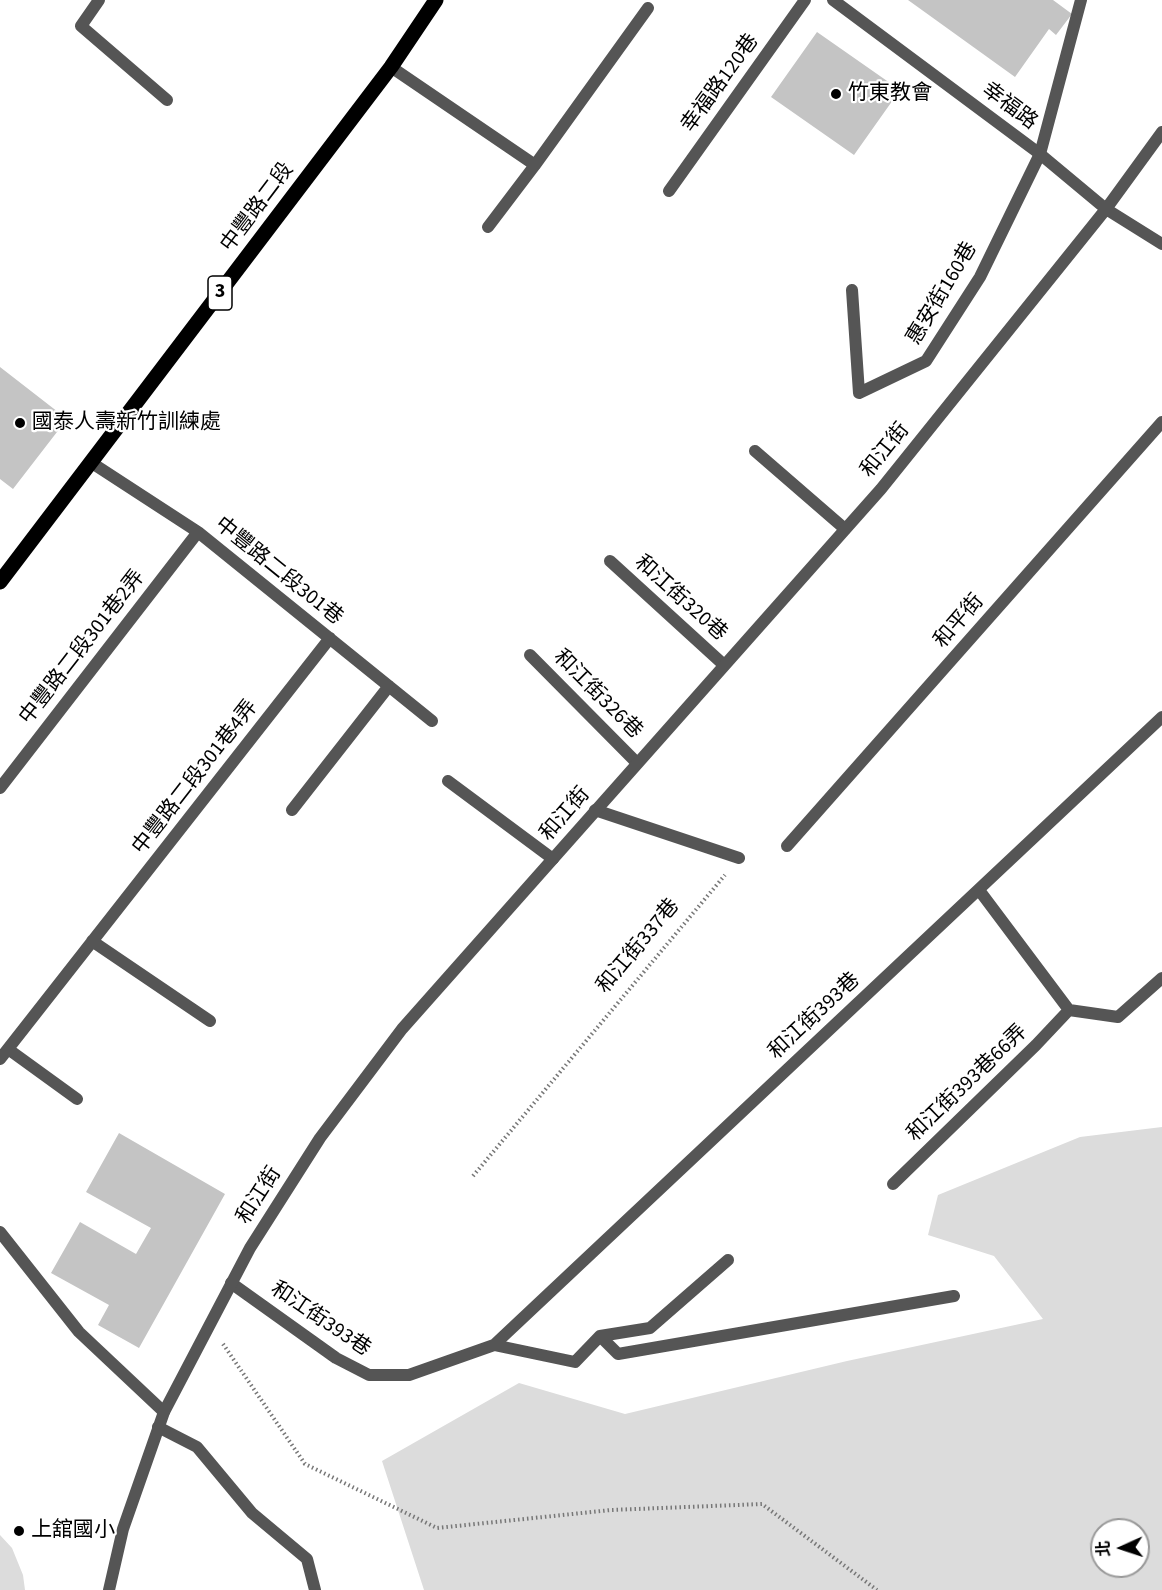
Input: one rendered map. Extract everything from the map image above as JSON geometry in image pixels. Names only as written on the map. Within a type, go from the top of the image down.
[{"type":"main road","name":"中豐路二段","points":[[0,582],[391,67],[436,0]]},
{"type":"street","points":[[99,0],[81,26],[167,100]]},
{"type":"street","name":"幸福路120巷","points":[[669,191],[805,0]]},
{"type":"street","name":"幸福路","points":[[833,0],[1040,154],[1106,209],[1162,244]]},
{"type":"street","points":[[1040,154],[1081,0]]},
{"type":"street","points":[[488,227],[648,8]]},
{"type":"street","points":[[391,67],[535,165]]},
{"type":"street","name":"和江街","points":[[109,1590],[123,1529],[164,1412],[249,1248],[320,1138],[402,1029],[881,489],[1106,209],[1162,132]]},
{"type":"street","name":"惠安街160巷","points":[[852,290],[859,393],[926,362],[980,277],[1040,154]]},
{"type":"street","name":"和平街","points":[[787,846],[1162,422]]},
{"type":"street","points":[[755,451],[845,529]]},
{"type":"street","name":"中豐路二段301巷","points":[[92,463],[198,532],[432,721]]},
{"type":"street","name":"中豐路二段301巷2弄","points":[[0,788],[198,532]]},
{"type":"street","name":"和江街320巷","points":[[610,561],[724,665]]},
{"type":"street","name":"中豐路二段301巷4弄","points":[[77,1099],[4,1054],[330,638]]},
{"type":"street","name":"和江街326巷","points":[[530,655],[637,763]]},
{"type":"street","points":[[292,810],[389,686]]},
{"type":"street","name":"和江街393巷","points":[[231,1283],[336,1358],[369,1375],[409,1375],[494,1345],[1162,717]]},
{"type":"street","points":[[448,781],[553,859]]},
{"type":"street","points":[[596,810],[739,858]]},
{"type":"street","points":[[979,890],[1069,1010],[1118,1017],[1162,978]]},
{"type":"street","points":[[92,941],[210,1021]]},
{"type":"street","name":"和江街393巷66弄","points":[[893,1184],[1069,1010]]},
{"type":"street","points":[[0,1233],[79,1332],[164,1412]]},
{"type":"street","points":[[494,1345],[575,1362],[600,1336],[650,1328],[728,1260]]},
{"type":"street","points":[[600,1336],[618,1354],[954,1296]]},
{"type":"street","points":[[158,1427],[197,1447],[252,1513],[307,1559],[315,1590]]},
{"type":"path","name":"和江街337巷","points":[[473,1176],[739,858]]},
{"type":"path","points":[[209,1324],[305,1464],[437,1528],[611,1510],[762,1504],[876,1590]]},
{"type":"shaded area","points":[[1162,1127],[1162,1590],[424,1590],[382,1461],[519,1383],[625,1414],[847,1361],[1043,1319],[994,1256],[928,1235],[938,1195],[1080,1137]]},
{"type":"shaded area","points":[[0,1535],[12,1548],[23,1575],[25,1590],[0,1590]]},
{"type":"building","points":[[908,0],[1053,0],[1072,14],[1056,35],[1049,29],[1015,77]]},
{"type":"building","name":"竹東教會","points":[[817,32],[900,90],[854,155],[771,97]]},
{"type":"building","points":[[0,367],[67,419],[13,489],[0,479]]},
{"type":"building","points":[[119,1133],[225,1194],[139,1348],[98,1325],[109,1305],[51,1273],[80,1222],[136,1254],[151,1228],[86,1192]]},
{"type":"place","name":"竹東教會","points":[[836,94]]},
{"type":"place","name":"國泰人壽新竹訓練處","points":[[20,423]]},
{"type":"place","name":"上舘國小","points":[[19,1531]]}]
